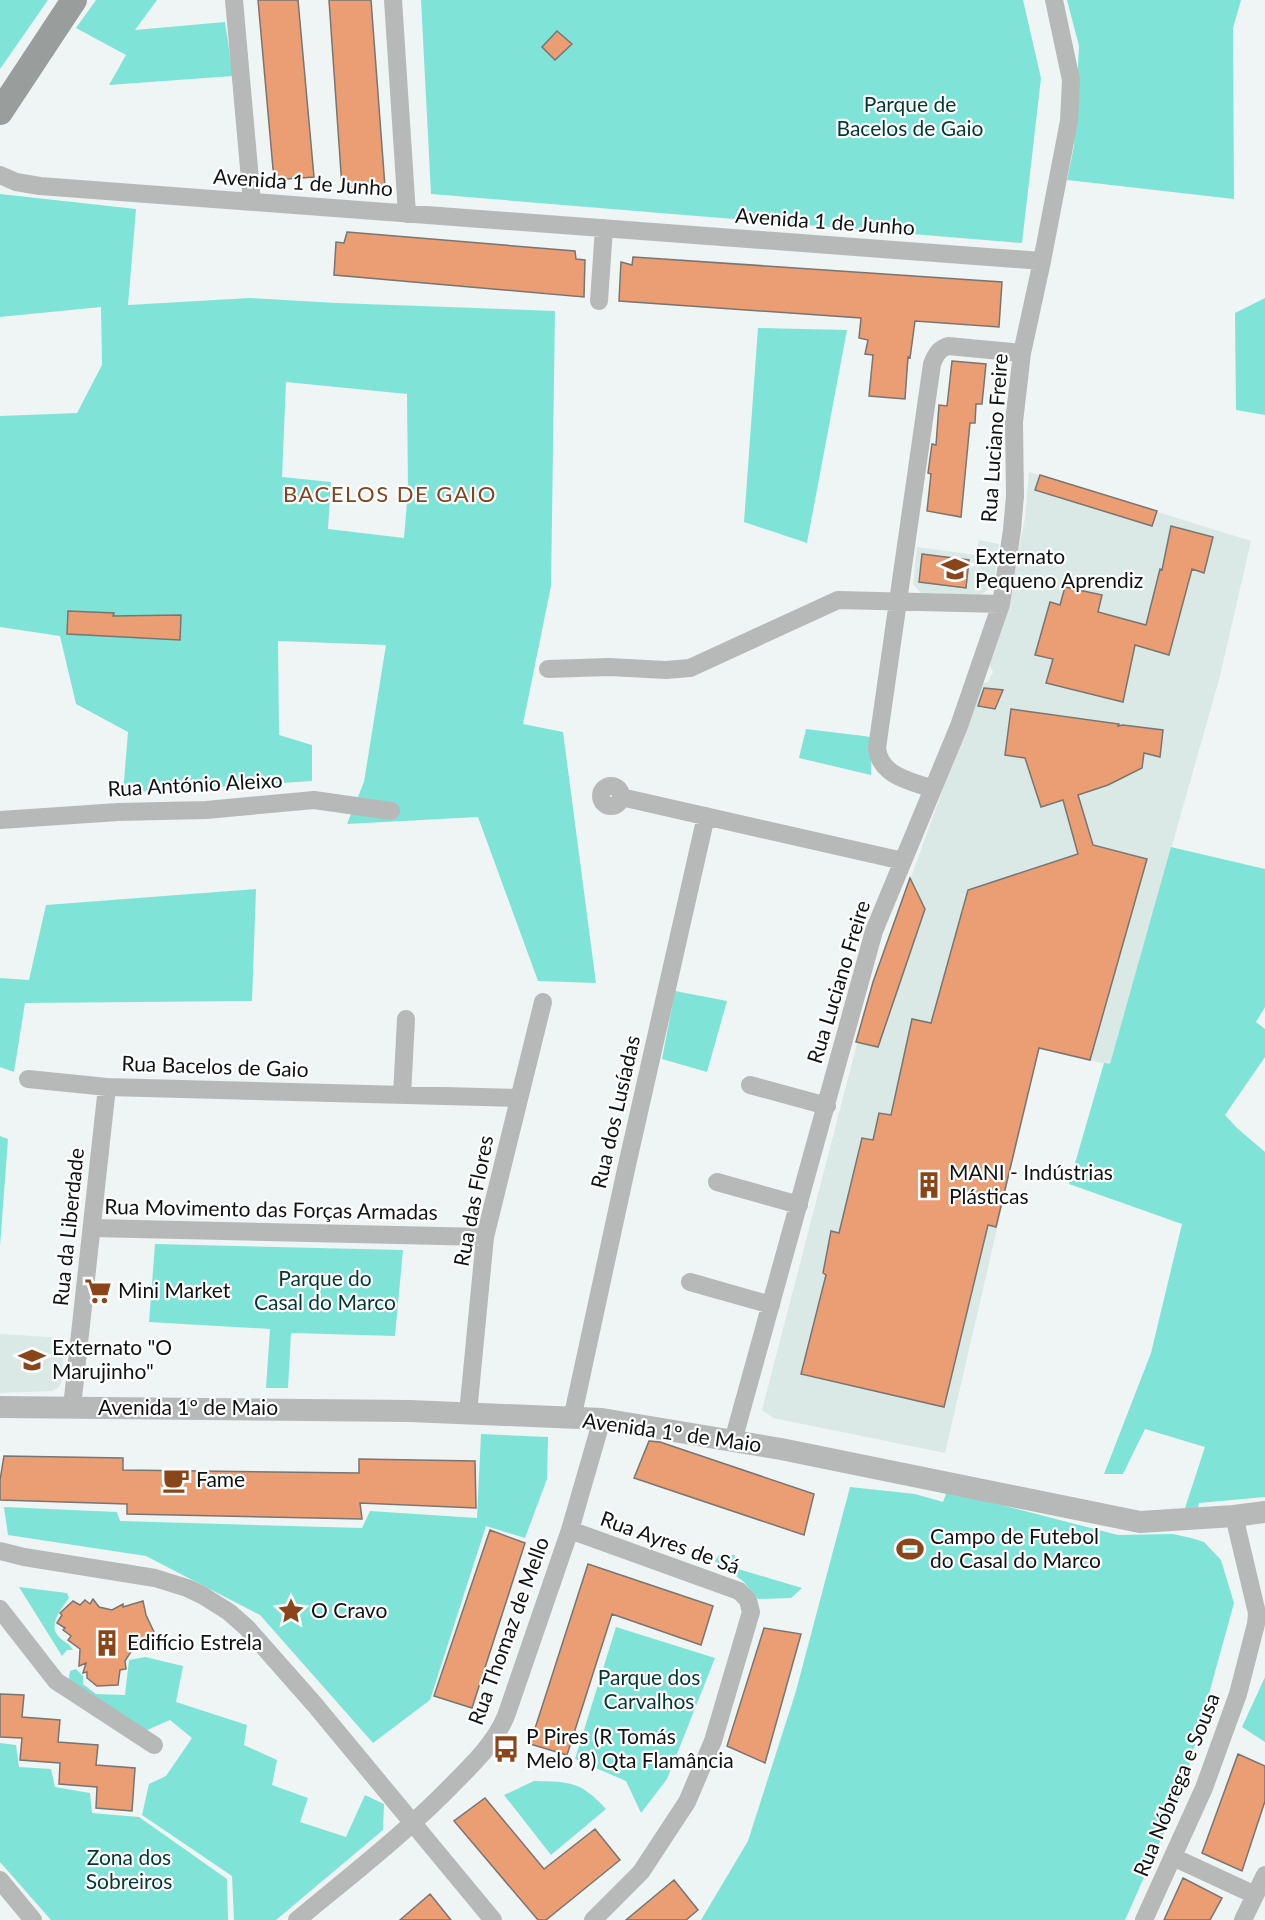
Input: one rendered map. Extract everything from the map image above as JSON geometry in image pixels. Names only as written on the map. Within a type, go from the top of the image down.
[{"type":"main road","points":[[0,112],[74,0]]},
{"type":"street","points":[[234,0],[252,202]]},
{"type":"street","points":[[393,0],[407,214]]},
{"type":"street","name":"Rua Luciano Freire","points":[[733,1441],[874,932],[959,726],[1000,604],[1012,530],[1014,422],[1022,353],[1069,121],[1071,81],[1054,0]]},
{"type":"street","name":"Avenida 1 de Junho","points":[[0,175],[16,182],[40,186],[1042,261]]},
{"type":"street","points":[[599,301],[604,228]]},
{"type":"street","points":[[933,789],[886,769],[879,760],[877,748],[932,364],[936,354],[948,346],[1022,353]]},
{"type":"street","points":[[548,669],[609,667],[666,670],[690,668],[838,600],[1000,604]]},
{"type":"street","points":[[621,797],[903,861]]},
{"type":"street","name":"Rua António Aleixo","points":[[0,820],[118,812],[206,810],[314,800],[391,811]]},
{"type":"street","name":"Rua dos Lusíadas","points":[[572,1419],[627,1162],[706,816]]},
{"type":"street","name":"Rua das Flores","points":[[468,1413],[485,1237],[543,1002]]},
{"type":"street","points":[[402,1095],[406,1019]]},
{"type":"street","name":"Rua Bacelos de Gaio","points":[[28,1079],[107,1087],[519,1098]]},
{"type":"street","points":[[750,1085],[827,1106]]},
{"type":"street","name":"Rua da Liberdade","points":[[72,1407],[107,1087]]},
{"type":"street","points":[[717,1182],[799,1205]]},
{"type":"street","name":"Rua Movimento das Forças Armadas","points":[[92,1228],[485,1237]]},
{"type":"street","points":[[690,1282],[771,1305]]},
{"type":"street","name":"Avenida 1º de Maio","points":[[0,1407],[468,1413],[602,1419],[733,1441],[1140,1522],[1265,1512]]},
{"type":"street","name":"Rua Thomaz de Mello","points":[[297,1920],[414,1823],[479,1757],[501,1728],[570,1530],[602,1419]]},
{"type":"street","name":"Rua Nóbrega e Sousa","points":[[1144,1920],[1204,1788],[1260,1633],[1234,1516]]},
{"type":"street","name":"Rua Ayres de Sá","points":[[570,1530],[739,1591],[748,1600],[751,1612],[713,1742],[687,1802],[641,1872],[593,1920]]},
{"type":"street","points":[[0,1551],[155,1578],[188,1588],[215,1602],[256,1637],[493,1920]]},
{"type":"street","points":[[0,1609],[56,1681],[154,1745]]},
{"type":"street","points":[[1173,1857],[1255,1895]]},
{"type":"street","points":[[1243,1920],[1265,1875]]},
{"type":"street","points":[[0,1880],[33,1920]]},
{"type":"shaded area","points":[[1029,472],[1251,541],[1220,676],[1110,1065],[1039,1048],[945,1453],[773,1418],[762,1410],[873,982],[981,684],[988,682],[993,672],[989,664],[1008,604],[1025,518]]},
{"type":"shaded area","name":"Externato Pequeno Aprendiz","points":[[979,540],[999,544],[994,584],[981,595],[921,593],[913,584],[917,547],[976,555]]},
{"type":"shaded area","name":"Externato \"O Marujinho\"","points":[[0,1334],[65,1338],[61,1383],[58,1388],[52,1391],[0,1393]]},
{"type":"green space","points":[[0,0],[48,0],[0,69]]},
{"type":"green space","points":[[96,0],[157,0],[135,30],[225,22],[233,76],[109,85],[126,55],[76,28]]},
{"type":"green space","name":"Parque de Bacelos de Gaio","points":[[421,0],[1023,0],[1041,78],[1022,243],[431,194]]},
{"type":"green space","points":[[1067,0],[1241,0],[1233,28],[1234,199],[1067,180],[1074,146],[1079,46]]},
{"type":"green space","points":[[0,194],[136,209],[128,305],[250,298],[555,311],[551,586],[523,724],[563,732],[596,983],[538,981],[478,817],[347,824],[364,782],[386,645],[278,641],[279,735],[312,745],[312,781],[123,793],[128,732],[76,704],[60,636],[0,627],[0,416],[77,413],[102,365],[101,307],[0,317]],"holes":[[[286,382],[407,394],[408,491],[404,538],[328,529],[331,482],[282,477]]]},
{"type":"green space","points":[[1265,298],[1265,415],[1236,410],[1235,313]]},
{"type":"green space","points":[[758,328],[847,330],[807,543],[744,522]]},
{"type":"green space","points":[[806,729],[872,737],[871,775],[799,758]]},
{"type":"green space","points":[[1171,847],[1265,869],[1265,1007],[1256,1022],[1265,1029],[1265,1057],[1225,1115],[1265,1152],[1265,1497],[1199,1503],[1197,1512],[1184,1511],[1205,1447],[1145,1429],[1123,1474],[1104,1474],[1151,1353],[1182,1224],[1069,1184],[1104,1063],[1110,1064]]},
{"type":"green space","points":[[256,889],[252,1001],[25,1003],[14,1072],[0,1067],[0,978],[29,980],[46,905]]},
{"type":"green space","points":[[675,991],[727,1001],[707,1072],[662,1059]]},
{"type":"green space","points":[[0,1136],[8,1139],[0,1246]]},
{"type":"green space","name":"Parque do Casal do Marco","points":[[155,1244],[403,1250],[395,1336],[291,1333],[288,1388],[266,1388],[270,1329],[149,1322]]},
{"type":"green space","points":[[481,1434],[548,1437],[547,1479],[525,1538],[486,1526],[430,1700],[373,1743],[260,1615],[146,1556],[8,1535],[4,1507],[117,1512],[120,1521],[362,1528],[370,1511],[477,1518]]},
{"type":"green space","points":[[850,1487],[915,1494],[943,1502],[947,1491],[1118,1535],[1173,1534],[1204,1542],[1221,1560],[1234,1603],[1182,1792],[1125,1920],[701,1920],[748,1841],[796,1691]]},
{"type":"green space","points":[[719,1555],[735,1555],[735,1568],[802,1588],[791,1598],[758,1599],[743,1581],[715,1561]]},
{"type":"green space","points":[[19,1587],[67,1593],[69,1598],[57,1617],[55,1627],[59,1637],[73,1650],[67,1650],[62,1656]]},
{"type":"green space","name":"Parque dos Carvalhos","points":[[616,1627],[715,1658],[667,1779],[641,1813],[626,1781],[575,1759]]},
{"type":"green space","points":[[145,1657],[183,1666],[176,1702],[247,1725],[244,1745],[277,1760],[272,1785],[308,1798],[300,1822],[346,1837],[365,1795],[384,1804],[383,1830],[276,1920],[234,1920],[232,1876],[142,1815],[149,1784],[166,1776],[192,1738],[170,1720],[145,1731],[68,1684],[70,1671],[76,1669],[83,1676],[83,1684],[96,1694],[125,1695],[129,1660]]},
{"type":"green space","points":[[1265,1677],[1265,1742],[1242,1727]]},
{"type":"green space","name":"Zona dos Sobreiros","points":[[0,1743],[16,1745],[19,1767],[51,1769],[55,1787],[90,1793],[92,1813],[139,1817],[227,1879],[228,1920],[51,1920],[0,1862]]},
{"type":"green space","points":[[534,1781],[566,1783],[582,1788],[606,1809],[551,1855],[504,1795]]},
{"type":"building","points":[[258,0],[298,0],[314,177],[274,180]]},
{"type":"building","points":[[329,0],[371,0],[385,187],[342,187]]},
{"type":"building","points":[[557,31],[572,44],[555,60],[542,47]]},
{"type":"building","points":[[347,232],[575,251],[576,259],[585,260],[584,297],[334,275],[336,242],[344,243]]},
{"type":"building","points":[[633,257],[1002,282],[999,327],[915,321],[910,358],[908,357],[905,399],[869,396],[873,355],[865,354],[868,340],[859,338],[861,318],[619,301],[621,262],[632,265]]},
{"type":"building","points":[[952,361],[986,364],[982,404],[976,404],[975,423],[970,423],[961,517],[927,511],[931,474],[928,473],[932,444],[936,445],[939,405],[947,406]]},
{"type":"building","points":[[1040,475],[1157,511],[1152,526],[1035,490]]},
{"type":"building","points":[[1171,526],[1213,537],[1204,573],[1192,569],[1169,655],[1135,645],[1123,702],[1046,683],[1053,659],[1035,655],[1050,602],[1060,605],[1065,587],[1102,595],[1098,612],[1146,625],[1160,569],[1162,570]]},
{"type":"building","points":[[922,554],[969,560],[966,588],[919,582]]},
{"type":"building","points":[[68,611],[114,613],[113,616],[181,615],[180,640],[67,634]]},
{"type":"building","points":[[984,688],[1003,690],[995,709],[978,706]]},
{"type":"building","points":[[1011,709],[1119,724],[1118,726],[1163,730],[1160,757],[1144,753],[1142,768],[1108,785],[1078,795],[1093,845],[1147,859],[1090,1060],[1039,1048],[996,1227],[988,1225],[944,1407],[801,1374],[826,1275],[823,1273],[831,1231],[839,1233],[862,1138],[873,1140],[879,1113],[891,1115],[912,1019],[931,1023],[968,890],[1078,854],[1063,800],[1041,807],[1025,758],[1005,755]]},
{"type":"building","points":[[910,878],[925,909],[878,1047],[856,1042],[873,982]]},
{"type":"building","points":[[649,1441],[660,1442],[814,1494],[804,1535],[634,1478]]},
{"type":"building","points":[[4,1456],[123,1458],[123,1470],[359,1473],[359,1459],[475,1461],[476,1508],[360,1503],[362,1519],[127,1514],[127,1504],[0,1500],[0,1480]]},
{"type":"building","points":[[490,1530],[525,1543],[472,1708],[434,1696]]},
{"type":"building","points":[[588,1564],[713,1606],[701,1645],[612,1614],[567,1755],[530,1744]]},
{"type":"building","name":"Edifício Estrela","points":[[93,1599],[99,1607],[112,1610],[123,1604],[123,1607],[143,1601],[146,1615],[154,1632],[143,1640],[141,1649],[132,1650],[125,1661],[126,1669],[120,1670],[118,1685],[97,1686],[87,1678],[87,1672],[83,1673],[86,1663],[79,1666],[80,1649],[68,1640],[71,1636],[57,1623],[62,1615],[60,1613],[73,1601],[80,1605],[85,1600],[90,1604]]},
{"type":"building","points":[[764,1628],[801,1634],[765,1763],[727,1746]]},
{"type":"building","points":[[0,1694],[24,1695],[22,1717],[60,1720],[58,1742],[98,1745],[96,1765],[135,1768],[132,1811],[96,1808],[97,1787],[59,1784],[60,1763],[20,1760],[22,1738],[0,1737]]},
{"type":"building","points":[[1238,1754],[1265,1766],[1265,1801],[1242,1871],[1202,1853]]},
{"type":"building","points":[[485,1798],[544,1869],[595,1829],[620,1860],[546,1920],[538,1920],[454,1821]]},
{"type":"building","points":[[1183,1878],[1222,1898],[1210,1920],[1164,1920]]},
{"type":"building","points":[[674,1880],[698,1910],[686,1920],[626,1920]]},
{"type":"building","points":[[430,1894],[451,1920],[400,1920]]},
{"type":"place","name":"Externato Pequeno Aprendiz","points":[[955,569]]},
{"type":"place","name":"MANI - Indústrias Plásticas","points":[[929,1185]]},
{"type":"place","name":"Mini Market","points":[[98,1291]]},
{"type":"place","name":"Externato \"O Marujinho\"","points":[[32,1360]]},
{"type":"place","name":"Fame","points":[[176,1480]]},
{"type":"place","name":"Campo de Futebol do Casal do Marco","points":[[910,1549]]},
{"type":"place","name":"O Cravo","points":[[291,1611]]},
{"type":"place","name":"Edifício Estrela","points":[[107,1643]]},
{"type":"place","name":"P Pires (R Tomás Melo 8) Qta Flamância","points":[[506,1749]]},
{"type":"district","name":"BACELOS DE GAIO","points":[[390,494]]}]
